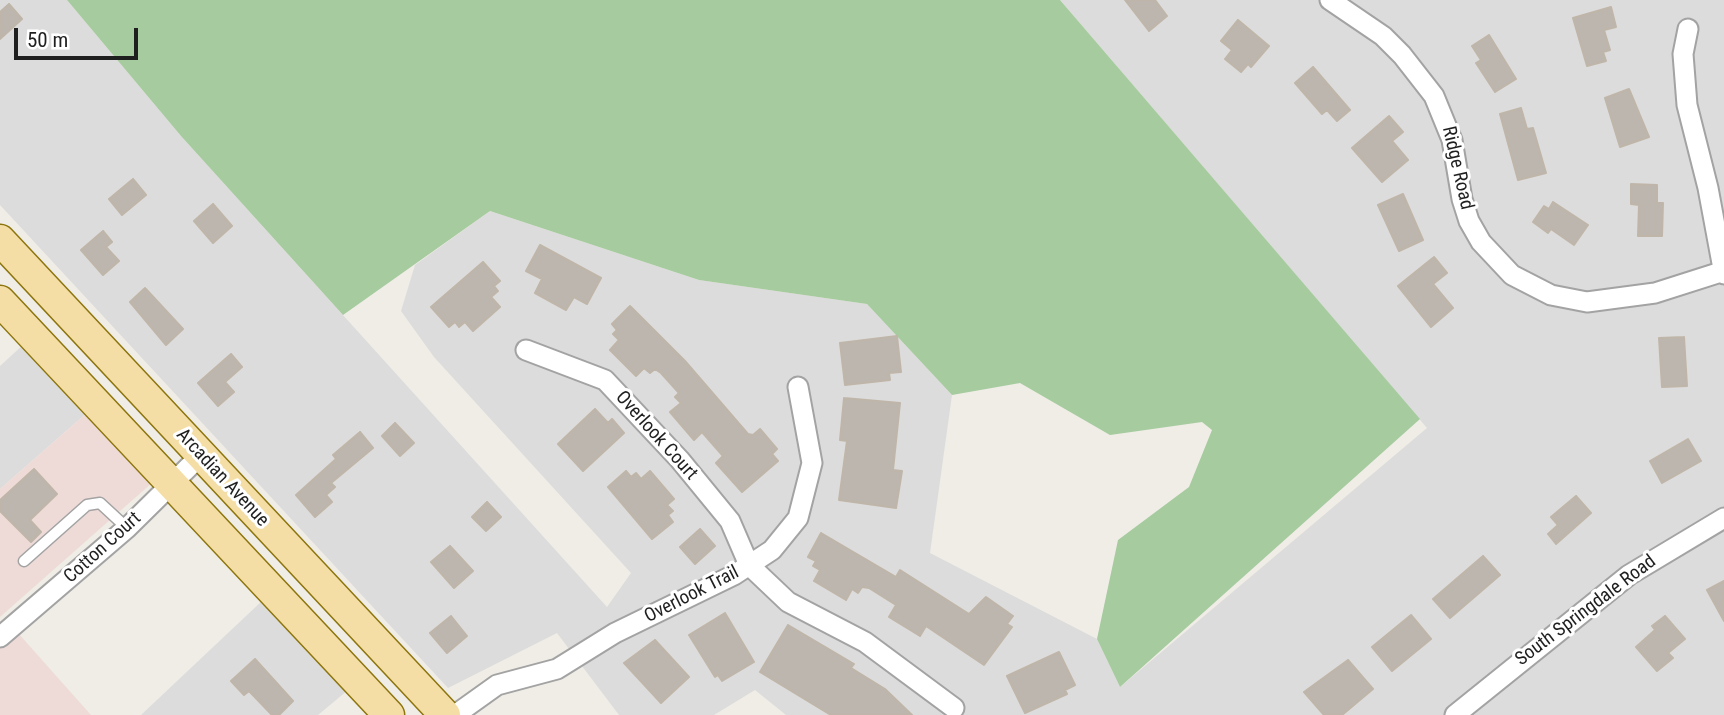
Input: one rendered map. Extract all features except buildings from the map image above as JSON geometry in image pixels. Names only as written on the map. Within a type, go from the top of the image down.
[{"type":"main road","name":"Arcadian Avenue","points":[[0,240],[445,715]]},
{"type":"main road","name":"Arcadian Avenue","points":[[0,301],[389,715]]},
{"type":"street","name":"Ridge Road","points":[[1330,0],[1383,36],[1402,55],[1434,96],[1452,140],[1462,199],[1469,220],[1480,242],[1512,275],[1551,296],[1587,302],[1655,293],[1724,272]]},
{"type":"street","points":[[1688,29],[1683,54],[1687,105],[1708,188],[1724,272]]},
{"type":"street","name":"Overlook Court","points":[[526,350],[605,380],[680,460],[730,521],[749,565]]},
{"type":"street","name":"Overlook Trail","points":[[455,715],[497,685],[557,669],[615,633],[749,565],[772,550],[798,518],[811,463],[798,387]]},
{"type":"street","name":"Cotton Court","points":[[0,637],[127,528],[201,454]]},
{"type":"street","name":"South Springdale Road","points":[[1455,715],[1629,575],[1724,518]]},
{"type":"street","points":[[749,565],[788,602],[865,642],[954,708]]},
{"type":"lane","points":[[24,561],[87,505],[100,503],[127,528]]},
{"type":"shaded area","points":[[0,0],[67,0],[181,136],[607,607],[631,573],[434,357],[401,311],[415,265],[490,211],[699,280],[867,304],[952,395],[930,553],[1097,639],[1120,687],[1427,428],[1060,0],[1724,0],[1724,715],[786,715],[755,690],[714,715],[619,715],[557,633],[448,688],[0,205]]},
{"type":"shaded area","points":[[24,344],[89,411],[0,489],[0,366]]},
{"type":"shaded area","points":[[89,411],[153,482],[0,617],[0,489]]},
{"type":"shaded area","points":[[263,600],[348,690],[318,715],[141,715]]},
{"type":"shaded area","points":[[18,633],[91,715],[0,715],[0,648]]},
{"type":"green space","points":[[67,0],[1060,0],[1420,419],[1120,687],[1097,639],[1118,540],[1189,487],[1212,430],[1202,422],[1110,435],[1020,383],[952,395],[867,304],[699,280],[490,211],[343,315],[181,136]]}]
